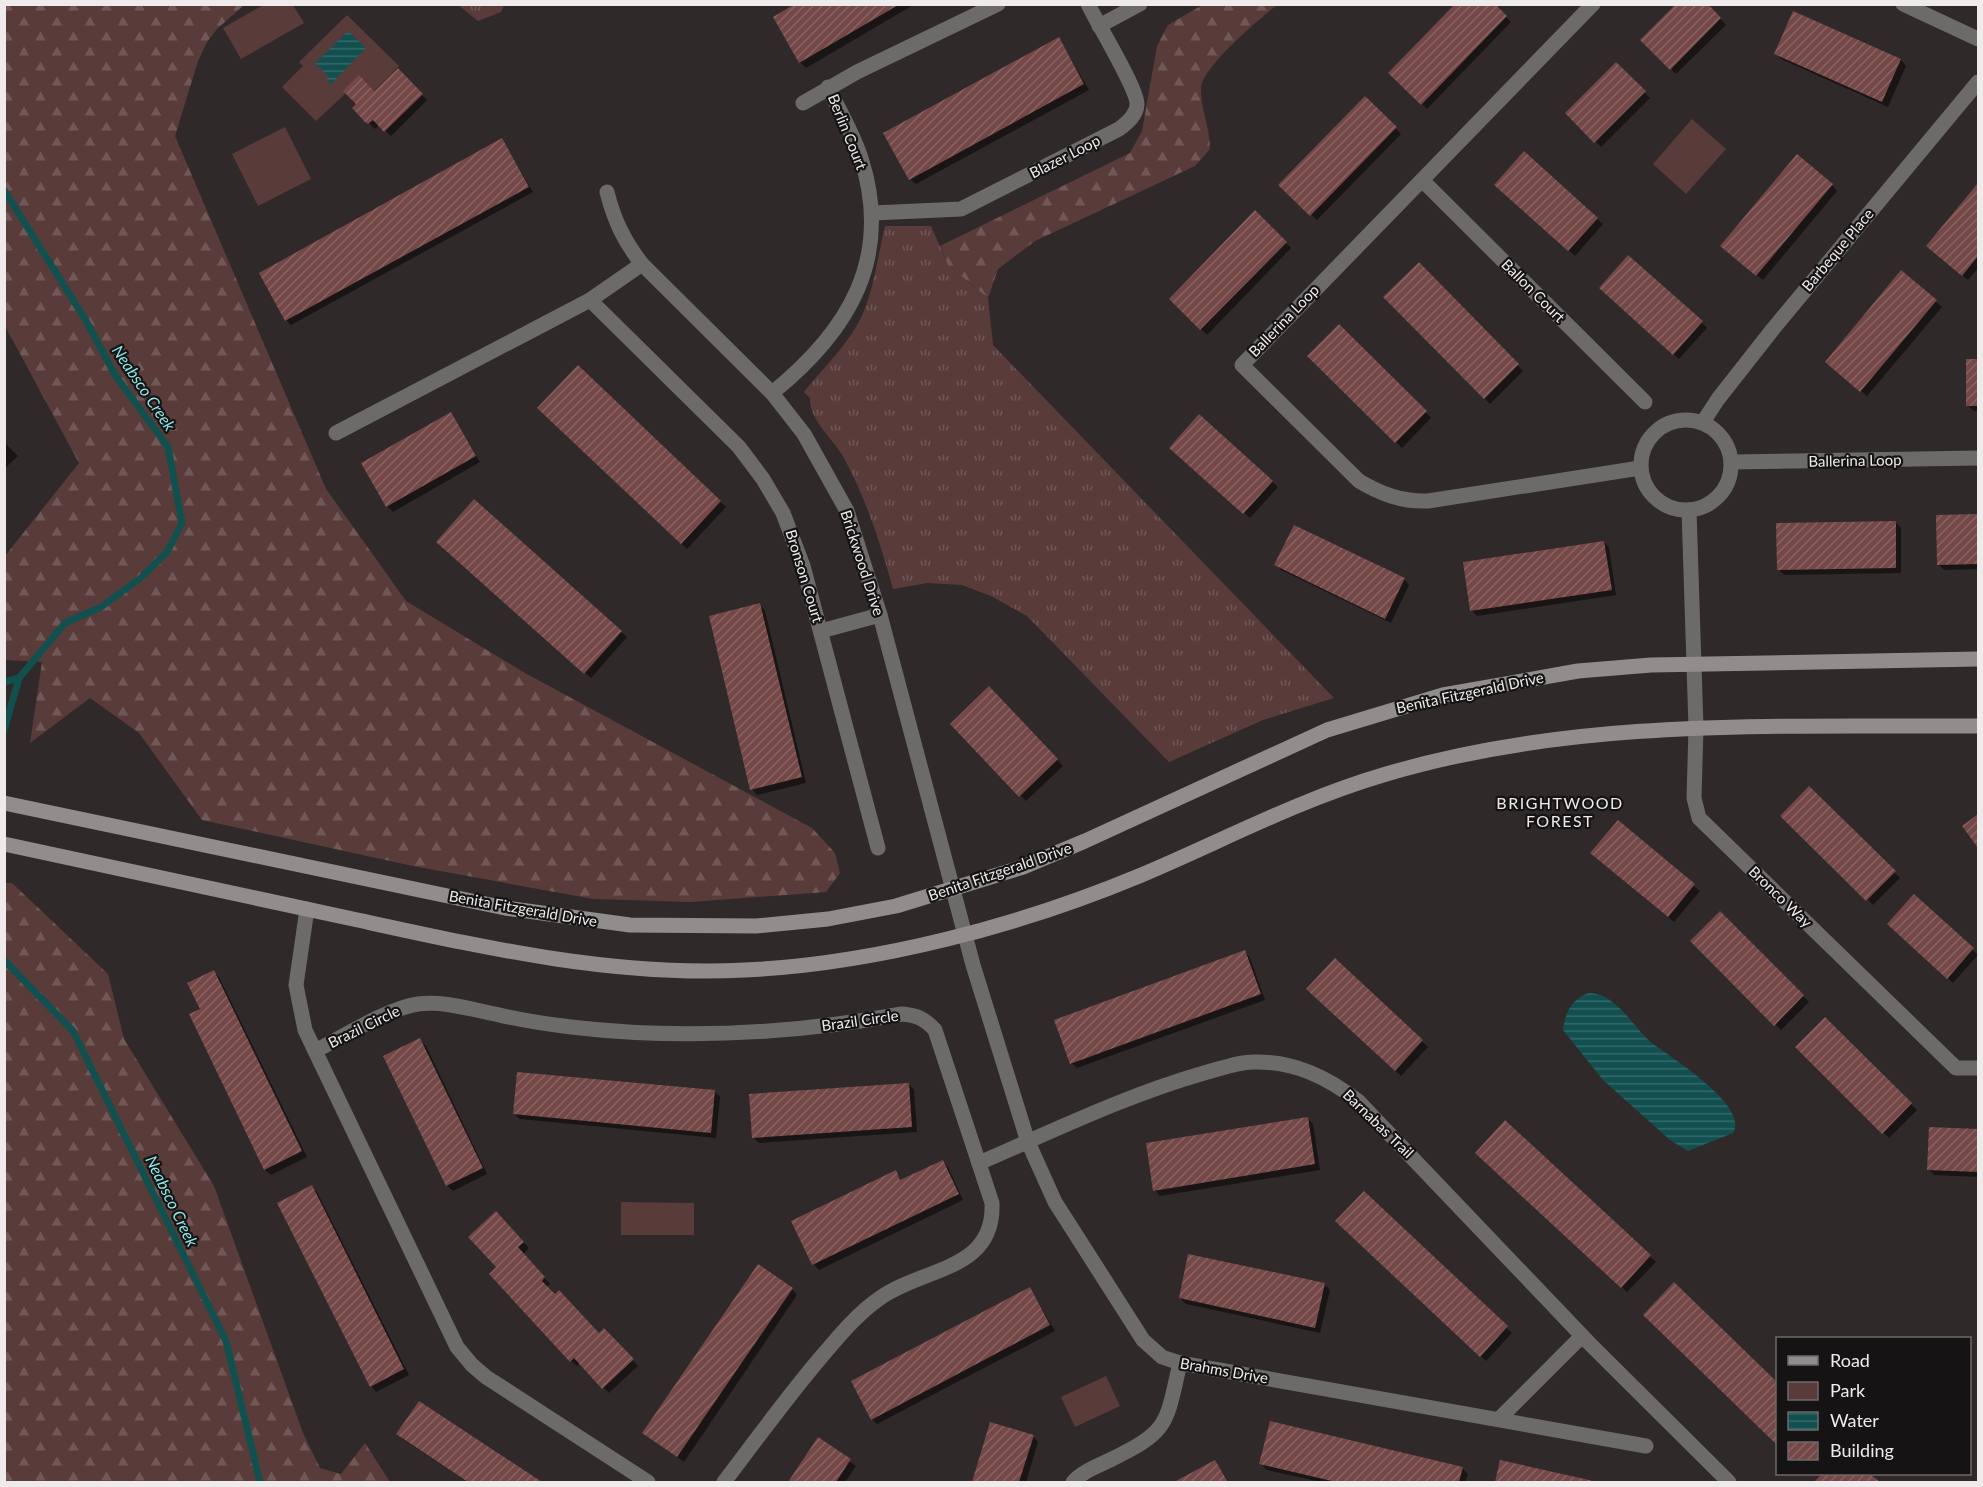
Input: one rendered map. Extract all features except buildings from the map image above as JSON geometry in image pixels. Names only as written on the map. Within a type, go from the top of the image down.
[{"type":"main road","name":"Benita Fitzgerald Drive","points":[[4,802],[504,908],[619,924],[756,926],[828,919],[896,906],[952,891],[1023,867],[1085,841],[1327,730],[1387,710],[1443,695],[1578,671],[1693,664],[1978,659]]},
{"type":"main road","points":[[4,844],[469,944],[565,961],[638,970],[744,970],[817,963],[965,935],[1048,910],[1136,877],[1261,822],[1380,776],[1445,758],[1513,745],[1611,733],[1696,728],[1978,726]]},
{"type":"street","name":"Berlin Court","points":[[803,103],[828,87],[998,4]]},
{"type":"street","name":"Blazer Loop","points":[[873,213],[961,209],[1119,129],[1128,122],[1134,115],[1136,96],[1088,4]]},
{"type":"street","points":[[1099,26],[1140,4]]},
{"type":"street","name":"Ballerina Loop","points":[[1593,4],[1242,365],[1359,481],[1373,490],[1402,501],[1428,501],[1640,468]]},
{"type":"street","points":[[1903,4],[1978,39]]},
{"type":"street","name":"Barbeque Place","points":[[1704,422],[1718,399],[1773,328],[1978,82]]},
{"type":"street","name":"Berlin Court","points":[[772,393],[800,371],[824,346],[844,317],[867,266],[873,213],[861,158],[828,87]]},
{"type":"street","name":"Ballon Court","points":[[1422,180],[1645,402]]},
{"type":"street","name":"Brickwood Drive","points":[[607,192],[613,218],[627,245],[642,264],[772,393],[804,434],[847,511],[880,615],[965,935]]},
{"type":"street","points":[[336,433],[591,300],[642,264]]},
{"type":"street","name":"Bronson Court","points":[[591,300],[728,435],[763,479],[783,513],[796,545],[821,631],[878,848]]},
{"type":"street","points":[[1691,419],[1704,422],[1723,438],[1732,462],[1725,489],[1715,500],[1703,507],[1689,510],[1675,509],[1651,494],[1640,468],[1646,442],[1665,424],[1691,419]]},
{"type":"street","name":"Ballerina Loop","points":[[1732,462],[1978,458]]},
{"type":"street","points":[[1689,510],[1693,664]]},
{"type":"street","points":[[821,631],[880,615]]},
{"type":"street","name":"Bronco Way","points":[[1693,664],[1696,728],[1694,798],[1699,818],[1956,1068],[1978,1068]]},
{"type":"street","name":"Brazil Circle","points":[[307,909],[296,985],[305,1030],[457,1347],[486,1377],[648,1482]]},
{"type":"street","name":"Brahms Drive","points":[[965,935],[1028,1142],[1055,1202],[1133,1327],[1158,1354],[1180,1364],[1646,1446]]},
{"type":"street","name":"Brazil Circle","points":[[315,1051],[399,1009],[418,1004],[442,1003],[572,1027],[687,1034],[781,1031],[902,1014],[915,1015],[935,1030],[992,1203],[993,1219],[988,1235],[980,1248],[967,1258],[880,1297],[853,1320],[806,1375],[724,1482]]},
{"type":"street","name":"Barnabas Trail","points":[[979,1163],[1138,1095],[1244,1062],[1284,1064],[1311,1071],[1336,1084],[1358,1101],[1582,1336],[1729,1482]]},
{"type":"street","points":[[1499,1419],[1582,1336]]},
{"type":"street","points":[[1073,1482],[1085,1472],[1143,1444],[1155,1434],[1168,1412],[1180,1364]]},
{"type":"green space","points":[[5,4],[244,5],[217,29],[207,42],[198,61],[175,136],[326,489],[406,601],[525,673],[812,828],[835,853],[840,873],[826,892],[690,902],[593,899],[413,866],[202,820],[139,733],[90,698],[30,743],[42,662],[5,660],[5,556],[79,463],[5,326]]},
{"type":"green space","points":[[1204,4],[1277,5],[1232,44],[1210,69],[1203,81],[1201,97],[1210,149],[1195,166],[1035,241],[998,269],[988,298],[948,265],[940,246],[1130,153],[1142,131],[1157,46],[1168,25]]},
{"type":"green space","points":[[263,5],[293,5],[304,23],[241,59],[223,28]]},
{"type":"green space","points":[[458,5],[504,5],[501,12],[478,21]]},
{"type":"green space","points":[[347,15],[399,66],[374,91],[359,76],[344,95],[316,121],[282,87],[303,66],[299,62]]},
{"type":"green space","points":[[1692,119],[1726,149],[1686,194],[1653,164]]},
{"type":"green space","points":[[285,127],[311,179],[258,206],[232,154]]},
{"type":"green space","points":[[885,226],[931,226],[948,265],[988,298],[993,345],[1334,698],[1263,720],[1169,762],[1027,616],[991,596],[962,585],[927,583],[893,589],[860,491],[841,453],[814,415],[810,398],[804,392],[845,343],[859,322],[871,290]]},
{"type":"green space","points":[[4,883],[12,883],[108,974],[124,1039],[214,1186],[303,1433],[320,1468],[341,1474],[365,1443],[390,1482],[5,1482]]},
{"type":"green space","points":[[621,1202],[694,1203],[694,1235],[621,1235]]},
{"type":"green space","points":[[1106,1376],[1120,1406],[1075,1427],[1061,1397]]},
{"type":"water","points":[[348,31],[366,48],[331,84],[326,80],[329,77],[315,63]]},
{"type":"water","points":[[1589,993],[1608,999],[1616,1005],[1652,1043],[1720,1096],[1735,1122],[1733,1133],[1688,1151],[1670,1140],[1603,1080],[1563,1030],[1570,1007],[1583,995]]},
{"type":"waterway","name":"Neabsco Creek","points":[[4,190],[85,319],[115,375],[168,447],[182,523],[167,552],[142,577],[101,607],[65,623],[19,678],[4,730]]},
{"type":"waterway","points":[[4,682],[19,678]]},
{"type":"waterway","name":"Neabsco Creek","points":[[4,960],[73,1031],[226,1341],[260,1482]]},
{"type":"district","name":"BRIGHTWOOD FOREST","points":[[1560,812]]}]
